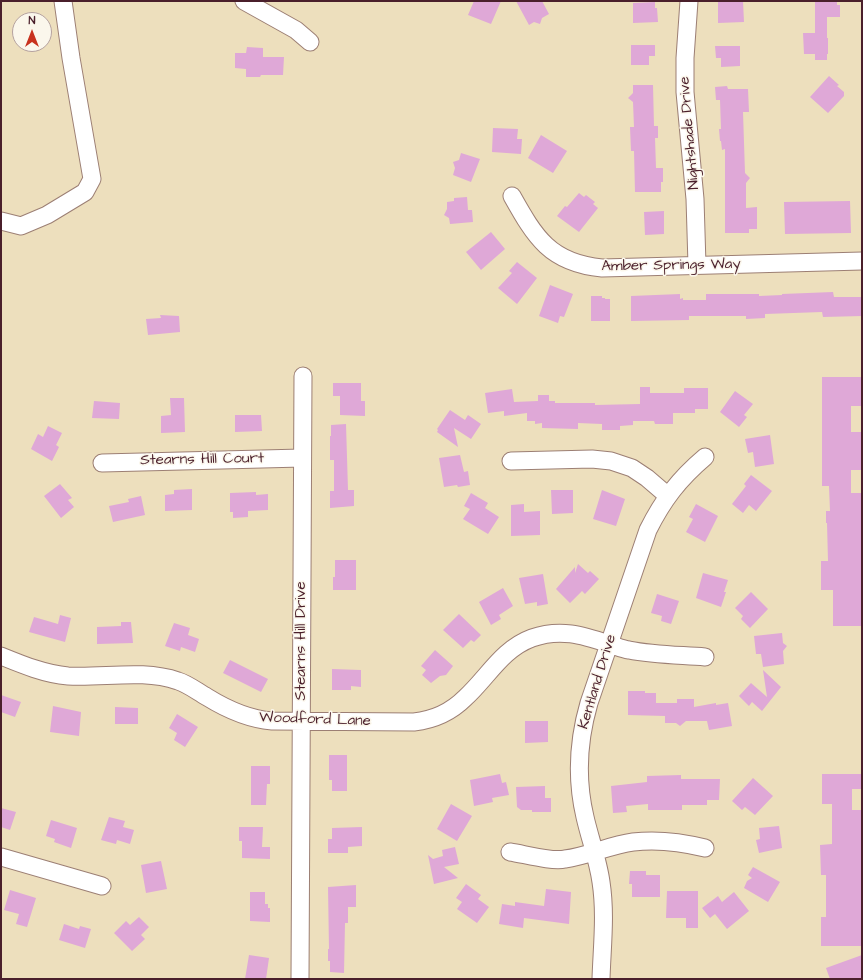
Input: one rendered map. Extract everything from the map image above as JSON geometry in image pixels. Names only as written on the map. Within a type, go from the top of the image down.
[{"type":"street","points":[[1,221],[21,226],[47,215],[85,192],[92,179],[71,58],[63,1]]},
{"type":"street","points":[[244,1],[296,30],[310,42]]},
{"type":"street","name":"Nightshade Drive","points":[[689,1],[684,82],[695,199],[697,265]]},
{"type":"street","name":"Amber Springs Way","points":[[512,196],[532,230],[551,250],[563,258],[591,267],[602,268],[862,261]]},
{"type":"street","name":"Stearns Hill Drive","points":[[300,979],[303,376]]},
{"type":"street","name":"Kentland Drive","points":[[601,979],[601,882],[580,794],[579,754],[586,714],[646,536],[656,515],[668,496],[689,470],[705,456]]},
{"type":"street","name":"Stearns Hill Court","points":[[102,463],[302,458]]},
{"type":"street","points":[[511,461],[602,459],[632,468],[647,478],[668,496]]},
{"type":"street","name":"Woodford Lane","points":[[1,656],[33,668],[59,675],[81,676],[144,674],[179,681],[226,708],[248,717],[272,722],[420,721],[436,716],[449,711],[472,692],[505,654],[532,638],[550,634],[569,633],[581,635],[623,649],[645,653],[705,656]]},
{"type":"street","points":[[510,852],[553,860],[563,860],[633,842],[651,840],[676,842],[705,848]]},
{"type":"street","points":[[1,856],[102,886]]},
{"type":"building","points":[[474,1],[501,1],[491,24],[468,15]]},
{"type":"building","points":[[516,1],[542,1],[549,14],[542,18],[540,24],[534,22],[529,25]]},
{"type":"building","points":[[718,1],[743,1],[744,22],[718,23]]},
{"type":"building","points":[[815,1],[837,1],[837,5],[840,5],[840,17],[827,17],[827,60],[815,60],[815,54],[804,54],[803,33],[815,33]]},
{"type":"building","points":[[655,2],[658,22],[633,23],[633,3]]},
{"type":"building","points":[[631,45],[655,45],[655,56],[649,56],[649,65],[631,65]]},
{"type":"building","points":[[715,46],[740,46],[740,66],[721,67],[721,58],[716,58]]},
{"type":"building","points":[[247,47],[263,48],[263,57],[284,57],[283,75],[246,77],[246,69],[235,68],[235,53],[246,53]]},
{"type":"building","points":[[829,76],[839,85],[837,86],[844,92],[844,96],[828,113],[810,97]]},
{"type":"building","points":[[633,85],[653,85],[654,126],[658,126],[658,138],[655,138],[656,168],[663,168],[661,192],[635,192],[634,151],[631,151],[630,127],[634,127],[633,102],[628,98],[633,93]]},
{"type":"building","points":[[727,86],[728,89],[748,89],[749,112],[743,112],[745,173],[750,178],[746,183],[746,208],[757,207],[757,229],[749,229],[749,233],[725,233],[725,149],[722,150],[720,141],[720,100],[716,100],[715,87]]},
{"type":"building","points":[[493,128],[518,129],[517,139],[522,139],[521,154],[492,152]]},
{"type":"building","points":[[541,135],[567,151],[553,173],[528,158]]},
{"type":"building","points":[[461,153],[480,159],[471,182],[453,175],[455,168],[453,162],[459,160]]},
{"type":"building","points":[[579,193],[584,197],[586,195],[595,202],[593,204],[598,208],[579,232],[557,216]]},
{"type":"building","points":[[467,197],[468,210],[472,210],[473,222],[450,224],[449,218],[444,215],[447,209],[447,202],[454,201],[454,198]]},
{"type":"building","points":[[850,201],[851,233],[785,234],[784,202]]},
{"type":"building","points":[[664,211],[664,234],[645,235],[644,212]]},
{"type":"building","points":[[491,232],[505,249],[481,270],[466,252]]},
{"type":"building","points":[[517,262],[537,278],[517,304],[498,288],[512,273],[509,271]]},
{"type":"building","points":[[550,285],[573,294],[564,317],[560,316],[558,323],[539,316]]},
{"type":"building","points":[[833,292],[834,297],[862,297],[862,316],[823,317],[822,312],[765,314],[765,318],[746,319],[746,316],[689,316],[689,320],[631,321],[631,296],[680,294],[680,299],[683,298],[683,300],[706,300],[706,294],[759,294],[759,296]]},
{"type":"building","points":[[591,296],[602,296],[602,298],[610,299],[610,321],[591,321]]},
{"type":"building","points":[[160,315],[179,316],[180,332],[148,335],[146,319],[161,318]]},
{"type":"building","points":[[822,377],[862,377],[862,406],[851,406],[851,432],[862,432],[862,470],[851,470],[851,493],[862,493],[862,626],[833,626],[833,590],[821,590],[821,561],[828,561],[826,511],[830,511],[829,486],[822,486]]},
{"type":"building","points":[[333,383],[361,383],[361,401],[365,401],[365,416],[340,415],[340,396],[333,396]]},
{"type":"building","points":[[640,387],[650,387],[650,393],[684,393],[684,388],[708,388],[708,409],[695,409],[695,413],[673,413],[673,424],[655,424],[654,421],[633,421],[633,425],[620,426],[620,430],[602,430],[602,424],[578,423],[578,429],[542,428],[542,423],[535,424],[535,421],[527,421],[527,413],[504,416],[504,411],[488,413],[485,393],[512,389],[514,402],[538,401],[538,395],[549,395],[549,401],[555,401],[555,403],[595,403],[595,405],[640,404]]},
{"type":"building","points":[[735,391],[753,404],[744,415],[747,417],[739,427],[720,412]]},
{"type":"building","points":[[170,398],[184,398],[185,432],[161,433],[161,416],[171,415]]},
{"type":"building","points":[[94,401],[120,403],[119,419],[92,418]]},
{"type":"building","points":[[450,410],[465,420],[468,415],[481,424],[471,439],[454,428],[458,447],[437,432],[437,429]]},
{"type":"building","points":[[235,415],[261,415],[262,431],[235,432]]},
{"type":"building","points":[[346,424],[348,490],[354,490],[354,506],[330,508],[330,491],[334,491],[334,460],[330,460],[331,425]]},
{"type":"building","points":[[48,426],[62,433],[56,445],[59,447],[52,461],[31,449],[38,434],[43,437]]},
{"type":"building","points":[[770,435],[774,464],[755,467],[753,452],[748,453],[745,439]]},
{"type":"building","points":[[460,455],[464,472],[468,471],[470,485],[444,487],[439,458]]},
{"type":"building","points":[[751,475],[772,491],[756,511],[749,505],[743,513],[732,504],[746,486],[744,484]]},
{"type":"building","points":[[60,484],[72,498],[68,500],[74,507],[61,518],[44,496]]},
{"type":"building","points":[[192,489],[192,510],[165,511],[165,495],[174,494],[174,490]]},
{"type":"building","points":[[551,490],[573,490],[573,513],[552,514]]},
{"type":"building","points":[[602,490],[625,499],[616,526],[593,519]]},
{"type":"building","points":[[256,492],[256,495],[268,494],[268,510],[248,511],[248,517],[233,518],[233,512],[230,512],[230,493]]},
{"type":"building","points":[[471,493],[488,503],[485,508],[499,517],[488,534],[463,519],[470,509],[464,506]]},
{"type":"building","points":[[141,496],[145,515],[113,522],[109,506],[129,502],[128,499]]},
{"type":"building","points":[[524,504],[524,512],[540,511],[540,535],[511,536],[511,505]]},
{"type":"building","points":[[696,504],[718,516],[705,542],[686,532],[693,519],[689,517]]},
{"type":"building","points":[[335,560],[356,560],[356,590],[333,590]]},
{"type":"building","points":[[578,564],[588,573],[590,571],[599,579],[585,594],[582,591],[570,603],[556,589],[575,567],[575,573]]},
{"type":"building","points":[[703,573],[728,580],[721,607],[696,598]]},
{"type":"building","points":[[543,574],[548,604],[537,606],[537,602],[525,604],[519,578]]},
{"type":"building","points":[[503,588],[513,606],[499,615],[501,619],[491,625],[479,602]]},
{"type":"building","points":[[751,592],[768,609],[750,628],[741,619],[743,616],[735,608]]},
{"type":"building","points":[[657,594],[679,601],[671,624],[661,621],[662,616],[651,613]]},
{"type":"building","points":[[459,614],[481,635],[474,642],[471,640],[463,648],[443,630]]},
{"type":"building","points":[[60,615],[71,618],[65,642],[29,632],[34,617],[58,624]]},
{"type":"building","points":[[121,622],[131,622],[133,643],[97,644],[97,627],[121,626]]},
{"type":"building","points":[[174,623],[190,628],[188,635],[199,639],[195,652],[181,647],[180,651],[165,646]]},
{"type":"building","points":[[782,633],[783,643],[787,646],[783,651],[784,664],[763,667],[761,654],[756,654],[754,636]]},
{"type":"building","points":[[435,650],[453,666],[446,675],[440,676],[431,683],[422,675],[426,670],[421,666]]},
{"type":"building","points":[[230,660],[268,679],[261,692],[223,673]]},
{"type":"building","points":[[332,669],[361,670],[361,687],[351,686],[351,690],[332,690]]},
{"type":"building","points":[[763,670],[781,687],[762,711],[752,702],[749,706],[739,696],[751,683],[767,697]]},
{"type":"building","points":[[628,691],[645,691],[645,693],[656,693],[656,703],[677,703],[677,699],[694,699],[694,707],[716,703],[716,705],[728,703],[732,726],[709,730],[707,721],[686,721],[680,726],[676,723],[665,723],[665,716],[628,715]]},
{"type":"building","points":[[1,695],[21,702],[15,717],[1,712]]},
{"type":"building","points":[[53,706],[81,712],[79,736],[50,732]]},
{"type":"building","points":[[115,707],[138,708],[138,724],[115,724]]},
{"type":"building","points":[[177,714],[198,727],[185,747],[174,740],[177,733],[169,728]]},
{"type":"building","points":[[525,721],[548,721],[548,742],[525,743]]},
{"type":"building","points":[[329,755],[347,755],[347,791],[332,791],[332,780],[329,780]]},
{"type":"building","points":[[251,766],[270,766],[270,784],[267,784],[266,805],[251,805]]},
{"type":"building","points":[[500,774],[502,783],[506,782],[509,795],[492,798],[493,802],[474,806],[470,780]]},
{"type":"building","points":[[822,774],[862,774],[862,789],[852,789],[852,810],[862,810],[862,946],[821,946],[821,917],[826,917],[826,875],[821,875],[820,845],[832,844],[832,804],[822,804]]},
{"type":"building","points":[[681,775],[681,779],[720,779],[719,800],[707,800],[707,805],[682,805],[682,810],[648,810],[648,804],[626,806],[627,812],[613,813],[611,786],[647,782],[647,776]]},
{"type":"building","points":[[753,778],[773,796],[755,815],[745,807],[742,810],[732,801]]},
{"type":"building","points":[[545,786],[545,798],[551,798],[551,812],[532,812],[532,810],[521,810],[517,807],[516,787]]},
{"type":"building","points":[[451,804],[472,816],[457,841],[437,829]]},
{"type":"building","points":[[1,808],[16,812],[10,830],[1,827]]},
{"type":"building","points":[[109,817],[125,821],[123,827],[134,830],[130,844],[117,840],[116,844],[101,840]]},
{"type":"building","points":[[51,820],[77,828],[71,848],[54,842],[55,839],[46,836]]},
{"type":"building","points":[[779,826],[782,848],[759,853],[756,840],[760,839],[759,828]]},
{"type":"building","points":[[239,827],[263,827],[262,847],[270,847],[270,859],[242,858],[242,841],[239,841]]},
{"type":"building","points":[[362,827],[362,846],[348,847],[348,853],[328,853],[328,839],[332,839],[332,828]]},
{"type":"building","points":[[455,847],[459,864],[444,867],[458,878],[434,884],[428,855],[433,859],[443,856],[442,850]]},
{"type":"building","points":[[161,861],[167,889],[146,893],[141,865]]},
{"type":"building","points":[[753,867],[780,882],[768,902],[744,888],[747,881],[752,878],[748,875]]},
{"type":"building","points":[[630,871],[646,871],[646,875],[660,875],[660,897],[632,897],[632,884],[629,884]]},
{"type":"building","points":[[466,884],[481,895],[478,899],[489,907],[477,923],[457,909],[462,902],[456,898]]},
{"type":"building","points":[[356,885],[356,907],[348,907],[348,923],[345,923],[344,973],[330,972],[330,961],[328,961],[328,887]]},
{"type":"building","points":[[546,889],[571,892],[569,924],[524,918],[523,928],[499,924],[502,904],[515,906],[515,902],[544,906]]},
{"type":"building","points":[[10,890],[36,898],[27,927],[16,924],[19,914],[4,910]]},
{"type":"building","points":[[667,891],[698,891],[698,928],[686,928],[686,918],[666,918]]},
{"type":"building","points":[[250,892],[265,892],[265,904],[268,904],[268,908],[270,908],[270,922],[250,921]]},
{"type":"building","points":[[734,892],[749,911],[727,929],[715,914],[710,918],[702,908],[718,896],[722,902]]},
{"type":"building","points":[[139,917],[149,927],[141,935],[145,939],[132,951],[114,933],[126,921],[130,925]]},
{"type":"building","points":[[64,924],[79,929],[80,926],[91,929],[85,948],[59,940]]},
{"type":"building","points":[[249,955],[269,958],[266,979],[245,979]]},
{"type":"building","points":[[862,955],[862,979],[830,979],[826,968]]}]
